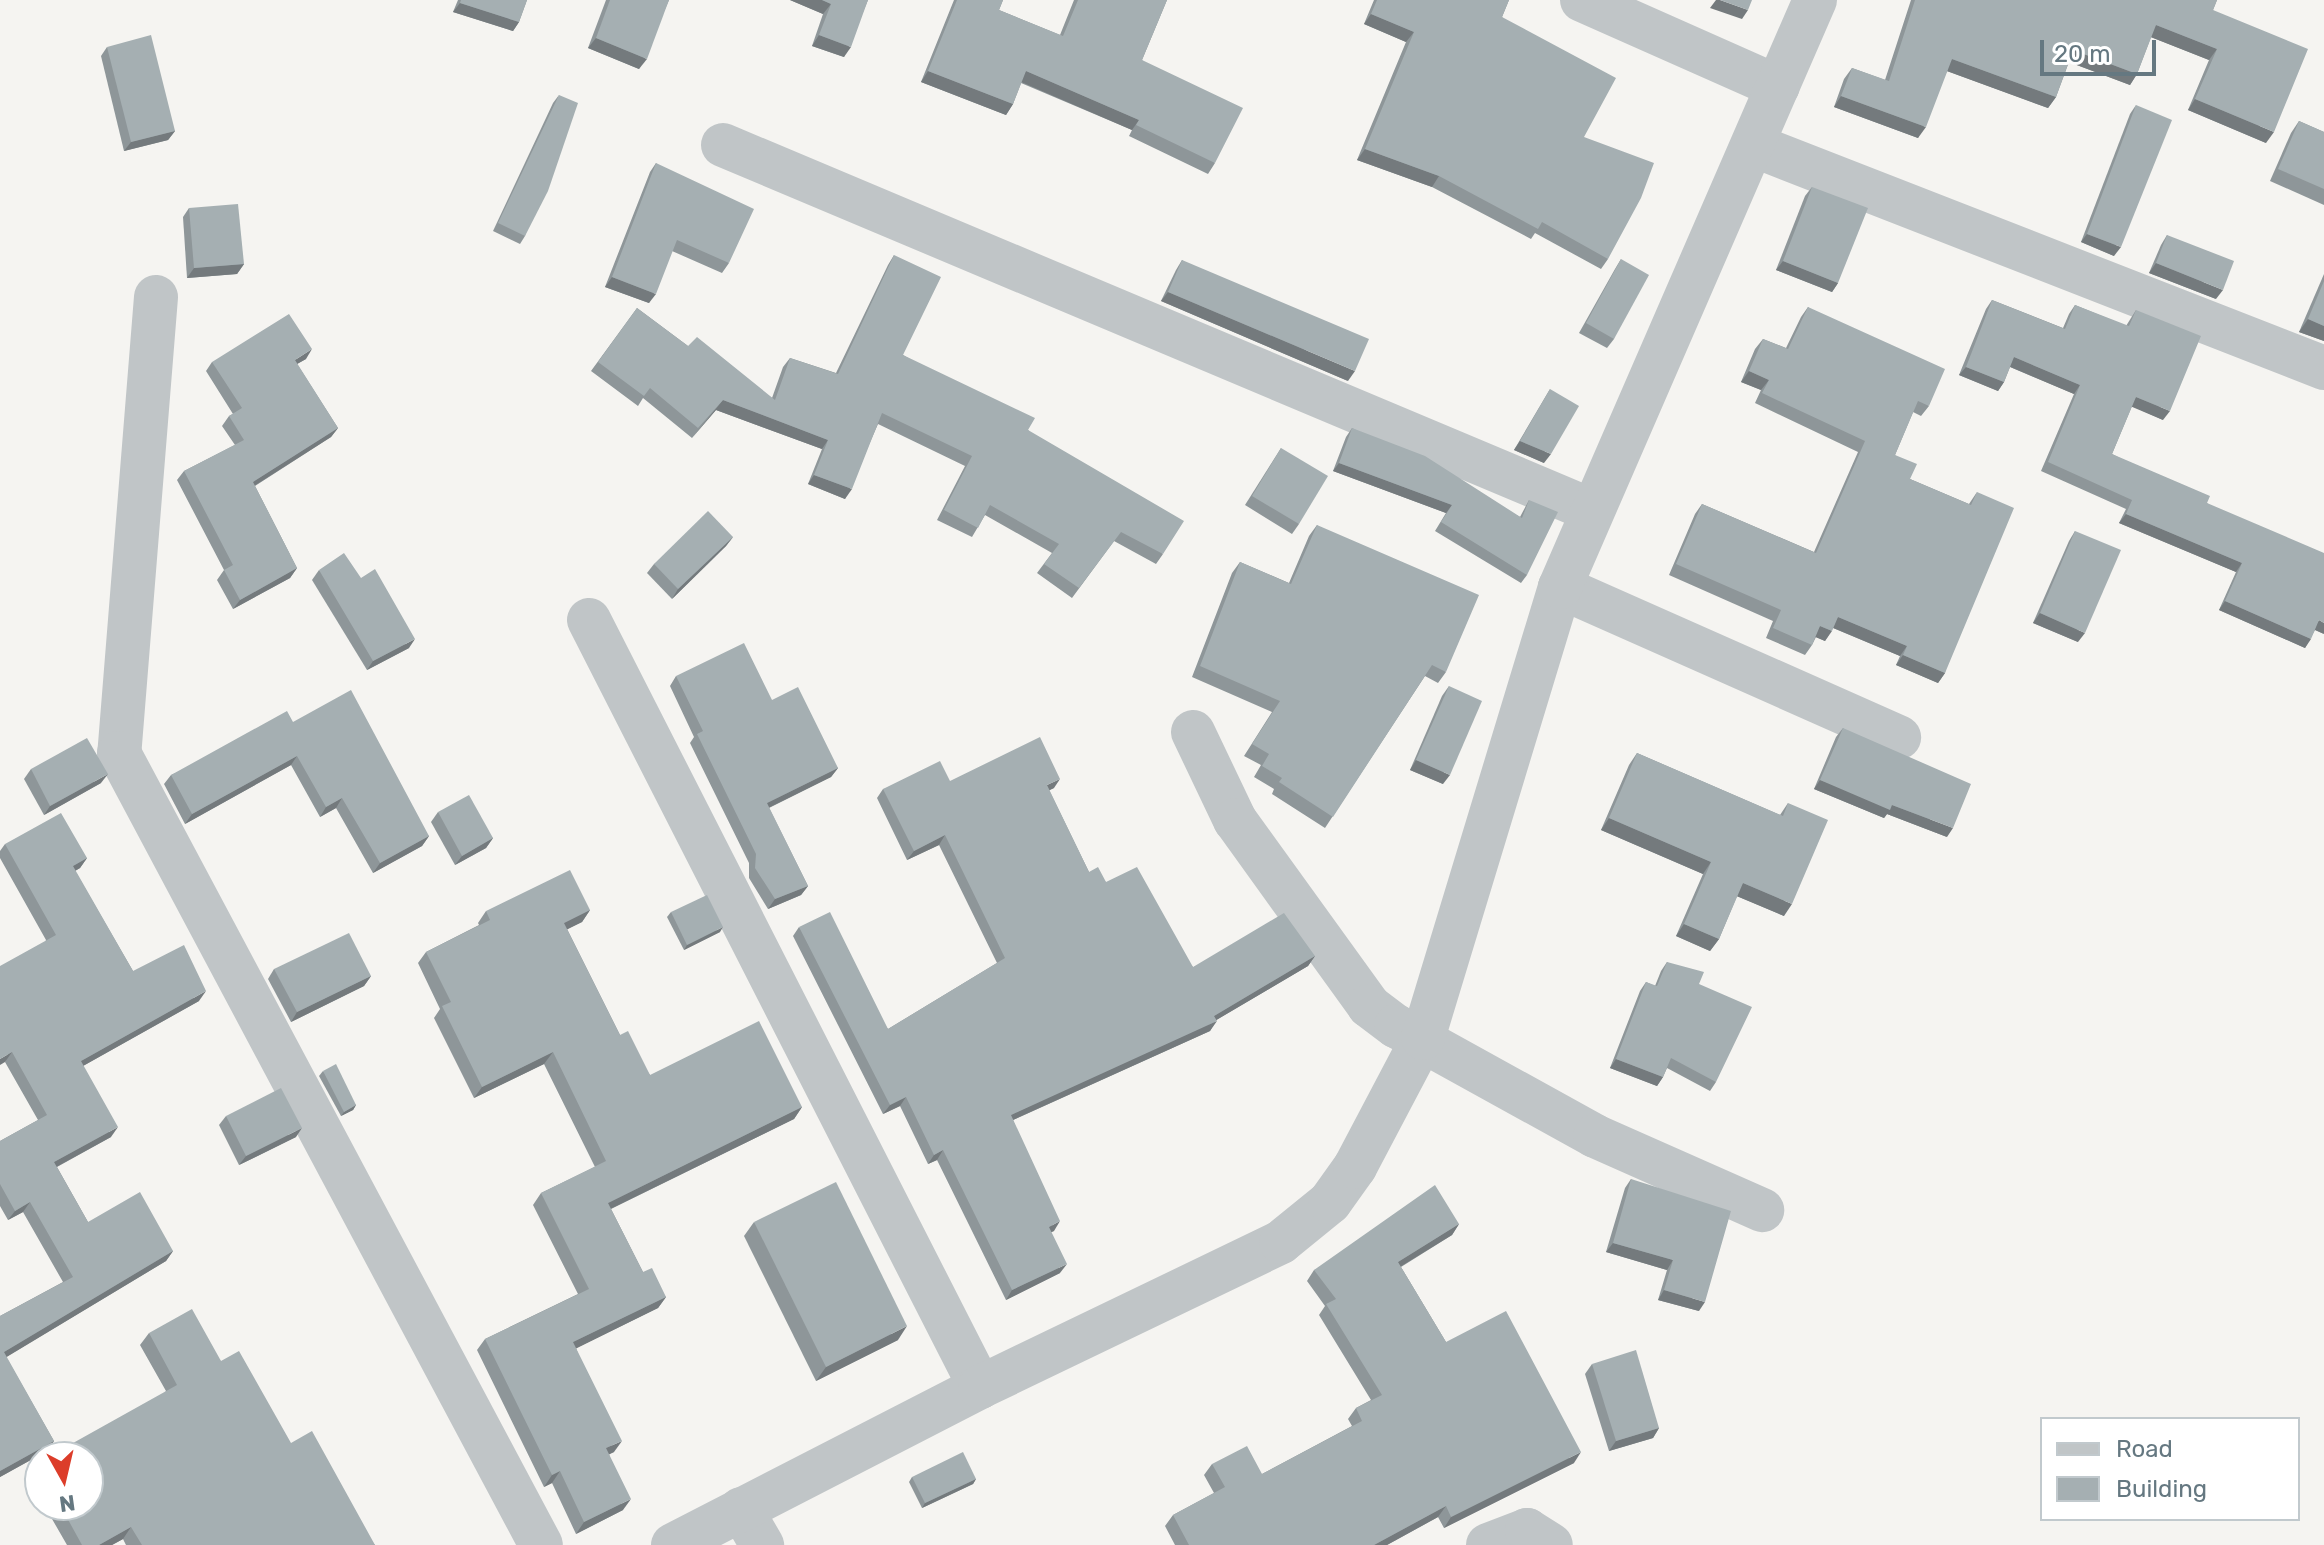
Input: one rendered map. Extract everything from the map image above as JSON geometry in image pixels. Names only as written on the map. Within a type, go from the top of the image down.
[{"type":"street","points":[[1582,0],[1778,87]]},
{"type":"street","points":[[673,1545],[752,1527],[980,1387],[1281,1242],[1330,1202],[1355,1167],[1423,1038],[1560,587],[1815,0]]},
{"type":"street","points":[[723,145],[1591,510]]},
{"type":"street","points":[[1753,145],[2324,368]]},
{"type":"street","points":[[156,297],[119,753],[541,1545]]},
{"type":"street","points":[[1560,587],[1899,737]]},
{"type":"street","points":[[589,620],[980,1387]]},
{"type":"street","points":[[1193,732],[1235,820],[1369,1006],[1595,1136],[1762,1210]]},
{"type":"street","points":[[1488,1545],[1527,1530],[1551,1545]]},
{"type":"building","points":[[461,0],[527,0],[519,22],[460,3]]},
{"type":"building","points":[[610,0],[669,0],[647,59],[596,38]]},
{"type":"building","points":[[822,0],[868,0],[851,47],[819,35],[831,4]]},
{"type":"building","points":[[957,0],[1003,0],[999,10],[1063,36],[1078,0],[1167,0],[1142,60],[1243,108],[1215,163],[1136,125],[1139,120],[1026,71],[1013,104],[928,71]]},
{"type":"building","points":[[1377,0],[1509,0],[1502,17],[1616,78],[1584,137],[1654,163],[1641,198],[1608,259],[1542,222],[1538,229],[1439,176],[1365,149],[1414,32],[1371,14]]},
{"type":"building","points":[[1720,0],[1752,0],[1748,10]]},
{"type":"building","points":[[1915,0],[2217,0],[2213,10],[2308,49],[2274,132],[2195,99],[2217,49],[2156,25],[2137,74],[2073,50],[2056,97],[1952,59],[1926,127],[1841,96],[1852,68],[1889,81]]},
{"type":"building","points":[[151,35],[175,131],[131,142],[107,47]]},
{"type":"building","points":[[559,95],[578,103],[548,191],[525,236],[498,223]]},
{"type":"building","points":[[2136,105],[2172,120],[2121,247],[2087,234]]},
{"type":"building","points":[[2299,121],[2324,132],[2324,189],[2278,169]]},
{"type":"building","points":[[656,163],[754,209],[729,263],[677,240],[656,294],[612,277]]},
{"type":"building","points":[[1812,187],[1868,208],[1838,283],[1783,261]]},
{"type":"building","points":[[238,204],[244,264],[194,268],[189,208]]},
{"type":"building","points":[[2167,235],[2234,261],[2223,290],[2156,263]]},
{"type":"building","points":[[894,255],[941,277],[903,355],[1035,418],[1028,430],[1184,521],[1163,554],[1121,532],[1079,588],[1044,564],[1059,544],[990,505],[978,528],[944,510],[972,456],[882,413],[852,489],[814,475],[828,440],[723,400],[698,428],[650,388],[644,396],[598,362],[637,308],[688,346],[697,337],[775,400],[790,358],[838,374]]},
{"type":"building","points":[[1621,259],[1649,275],[1614,339],[1586,323]]},
{"type":"building","points":[[1182,260],[1369,339],[1355,371],[1168,292]]},
{"type":"building","points":[[2324,281],[2324,326],[2308,319]]},
{"type":"building","points":[[1992,300],[2065,329],[2075,305],[2129,326],[2136,310],[2201,336],[2170,411],[2136,397],[2112,454],[2210,496],[2207,503],[2324,553],[2324,623],[2319,620],[2311,639],[2225,601],[2242,563],[2126,514],[2132,500],[2048,462],[2080,385],[2014,357],[2004,382],[1966,367]]},
{"type":"building","points":[[1808,307],[1945,369],[1929,406],[1918,401],[1895,455],[1917,464],[1910,479],[1971,505],[1977,492],[2014,508],[1945,673],[1903,655],[1907,646],[1838,617],[1832,631],[1820,626],[1812,645],[1773,628],[1781,610],[1676,564],[1702,504],[1816,553],[1865,441],[1762,393],[1769,380],[1749,371],[1763,339],[1788,349]]},
{"type":"building","points":[[289,314],[312,349],[295,360],[338,428],[253,482],[297,568],[240,600],[224,570],[233,565],[184,471],[244,440],[229,416],[242,408],[212,362]]},
{"type":"building","points":[[1550,389],[1579,406],[1551,454],[1520,441]]},
{"type":"building","points":[[1352,428],[1425,456],[1522,518],[1529,500],[1558,512],[1527,575],[1441,522],[1452,505],[1339,463]]},
{"type":"building","points":[[1281,448],[1328,476],[1299,524],[1252,496]]},
{"type":"building","points":[[708,511],[733,537],[678,589],[654,564]]},
{"type":"building","points":[[1317,525],[1479,595],[1446,672],[1432,665],[1333,817],[1279,782],[1282,778],[1262,766],[1269,754],[1252,744],[1280,701],[1200,666],[1240,562],[1291,584]]},
{"type":"building","points":[[2075,531],[2121,550],[2085,633],[2040,613]]},
{"type":"building","points":[[344,553],[361,578],[375,569],[415,639],[373,661],[319,570]]},
{"type":"building","points":[[744,643],[772,700],[798,687],[838,768],[767,803],[808,886],[775,899],[755,868],[756,854],[697,734],[703,731],[676,676]]},
{"type":"building","points":[[1449,686],[1482,701],[1450,775],[1416,760]]},
{"type":"building","points":[[351,690],[429,836],[380,863],[342,798],[326,807],[297,756],[192,814],[171,775],[287,711],[293,722]]},
{"type":"building","points":[[1843,728],[1971,784],[1953,828],[1892,805],[1890,810],[1820,780]]},
{"type":"building","points":[[1040,737],[1060,779],[1047,785],[1089,872],[1098,867],[1106,882],[1137,867],[1193,967],[1284,913],[1315,956],[1214,1016],[1217,1021],[1011,1115],[1060,1221],[1049,1227],[1067,1264],[1012,1290],[943,1150],[934,1155],[906,1097],[890,1105],[799,927],[830,912],[888,1029],[1005,958],[945,835],[914,851],[883,789],[940,761],[950,781]]},
{"type":"building","points":[[87,738],[108,774],[50,806],[31,769]]},
{"type":"building","points":[[1637,753],[1783,816],[1788,803],[1828,820],[1792,904],[1743,883],[1719,939],[1684,924],[1711,862],[1609,818]]},
{"type":"building","points":[[469,795],[493,838],[462,856],[438,812]]},
{"type":"building","points":[[61,813],[87,858],[73,866],[133,971],[184,945],[206,991],[81,1061],[118,1127],[54,1162],[88,1222],[140,1192],[173,1251],[4,1352],[54,1441],[24,1441],[24,1458],[0,1471],[0,1316],[73,1277],[30,1202],[15,1211],[0,1184],[0,1141],[47,1115],[12,1052],[0,1059],[0,966],[56,935],[5,844]]},
{"type":"building","points":[[570,870],[590,910],[564,923],[620,1035],[628,1031],[650,1075],[759,1021],[802,1107],[608,1203],[643,1272],[652,1268],[666,1297],[573,1342],[622,1441],[606,1448],[631,1499],[584,1522],[560,1471],[552,1475],[485,1339],[589,1289],[541,1193],[606,1161],[553,1052],[482,1087],[442,1006],[451,1002],[426,952],[490,920],[486,911]]},
{"type":"building","points":[[707,895],[723,927],[687,945],[671,912]]},
{"type":"building","points":[[349,933],[371,976],[297,1012],[274,969]]},
{"type":"building","points":[[1667,962],[1704,972],[1699,984],[1752,1007],[1716,1082],[1671,1058],[1663,1077],[1616,1059],[1646,982],[1657,986]]},
{"type":"building","points":[[336,1064],[356,1105],[344,1112],[323,1071]]},
{"type":"building","points":[[281,1088],[302,1128],[246,1156],[226,1116]]},
{"type":"building","points":[[1631,1179],[1731,1211],[1705,1302],[1664,1290],[1673,1260],[1613,1243]]},
{"type":"building","points":[[836,1182],[907,1326],[826,1367],[754,1222]]},
{"type":"building","points":[[1435,1185],[1459,1224],[1398,1262],[1446,1342],[1506,1311],[1581,1452],[1451,1517],[1446,1506],[1374,1545],[1189,1545],[1173,1515],[1225,1487],[1212,1464],[1247,1446],[1262,1474],[1362,1421],[1356,1408],[1382,1395],[1326,1304],[1336,1299],[1314,1270]]},
{"type":"building","points":[[192,1309],[221,1361],[239,1351],[291,1443],[312,1431],[375,1545],[142,1545],[131,1527],[99,1545],[82,1545],[69,1521],[104,1521],[104,1441],[77,1441],[177,1385],[149,1333]]},
{"type":"building","points":[[1636,1350],[1659,1428],[1616,1441],[1592,1364]]},
{"type":"building","points":[[963,1452],[976,1479],[925,1503],[912,1477]]}]
